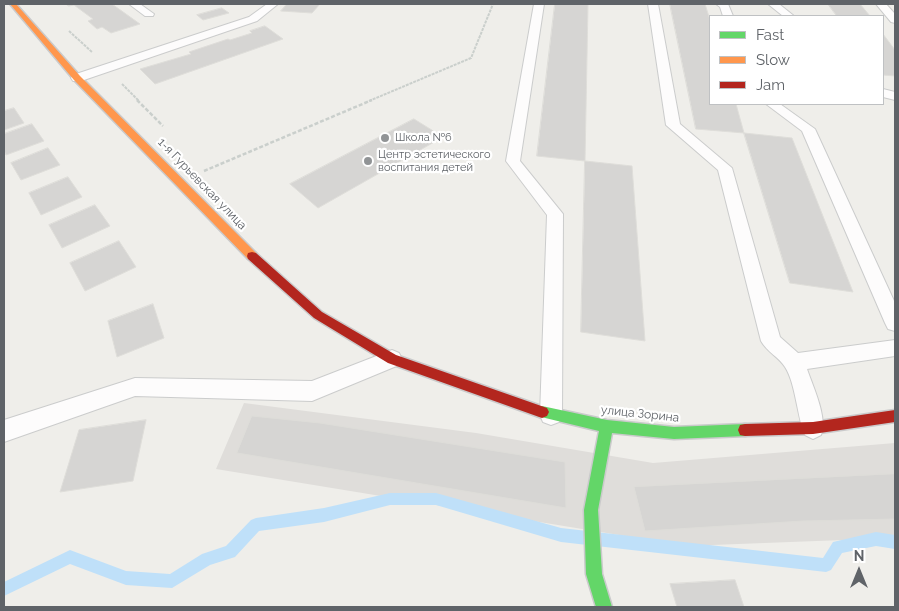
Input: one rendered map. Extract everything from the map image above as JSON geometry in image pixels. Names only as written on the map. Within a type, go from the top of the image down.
[{"type":"main road","name":"1-я Гурьевская улица","points":[[13,4],[77,78],[252,256],[318,315],[392,359]]},
{"type":"main road","name":"улица Зорина","points":[[392,359],[551,414],[607,426],[674,432],[813,428],[895,416]]},
{"type":"main road","points":[[604,607],[594,574],[591,510],[607,426]]},
{"type":"lane","points":[[134,4],[148,14]]},
{"type":"lane","points":[[77,78],[254,19],[273,4]]},
{"type":"lane","points":[[539,4],[513,161],[555,214],[551,414]]},
{"type":"lane","points":[[654,4],[673,126],[725,168],[771,341],[794,362],[808,403],[813,428]]},
{"type":"lane","points":[[721,4],[724,5],[728,15]]},
{"type":"lane","points":[[773,4],[788,15]]},
{"type":"lane","points":[[881,4],[895,20]]},
{"type":"lane","points":[[773,105],[808,129],[895,323]]},
{"type":"lane","points":[[794,362],[895,348]]},
{"type":"lane","points":[[4,431],[134,387],[312,391],[392,359]]},
{"type":"path","points":[[180,181],[471,58],[493,4]]},
{"type":"path","points":[[66,28],[88,47],[166,129]]},
{"type":"path","points":[[199,164],[212,177]]},
{"type":"shaded area","points":[[244,403],[476,433],[653,463],[895,443],[895,538],[686,546],[216,469]]},
{"type":"building","points":[[66,4],[112,4],[140,24],[111,33],[102,27],[97,29],[88,21],[93,19],[74,5],[69,6]]},
{"type":"building","points":[[287,4],[320,4],[312,13],[281,11]]},
{"type":"building","points":[[555,4],[588,4],[585,161],[537,156]]},
{"type":"building","points":[[670,4],[705,4],[709,17],[709,105],[736,105],[744,133],[696,129]]},
{"type":"building","points":[[828,4],[860,4],[869,15],[836,15]]},
{"type":"building","points":[[222,8],[229,13],[203,20],[197,15]]},
{"type":"building","points":[[265,26],[283,39],[155,84],[140,69],[191,54],[189,52],[252,33],[250,31]]},
{"type":"building","points":[[884,35],[895,50],[895,76],[884,75]]},
{"type":"building","points":[[14,108],[24,123],[4,130],[4,111]]},
{"type":"building","name":"Центр эстетического воспитания детей","points":[[414,119],[443,137],[318,208],[290,184]]},
{"type":"building","points":[[32,124],[44,141],[6,155],[4,150],[4,134]]},
{"type":"building","points":[[744,133],[792,138],[853,292],[790,283]]},
{"type":"building","points":[[48,148],[60,165],[21,180],[11,163]]},
{"type":"building","points":[[585,161],[632,166],[645,341],[581,332]]},
{"type":"building","points":[[68,177],[82,197],[41,215],[29,193]]},
{"type":"building","points":[[95,205],[110,226],[62,248],[49,225]]},
{"type":"building","points":[[119,241],[136,267],[85,291],[70,263]]},
{"type":"building","points":[[153,304],[164,338],[117,357],[108,321]]},
{"type":"building","points":[[252,416],[320,423],[565,462],[566,508],[237,453]]},
{"type":"building","points":[[146,420],[133,481],[60,492],[79,430]]},
{"type":"building","points":[[895,474],[895,519],[803,521],[645,531],[634,487]]},
{"type":"building","points":[[735,580],[744,607],[677,607],[670,584]]},
{"type":"waterway","points":[[4,589],[70,557],[126,578],[172,581],[207,559],[230,552],[256,525],[324,515],[390,499],[436,499],[561,535],[826,565],[838,547],[876,539],[895,542]]},
{"type":"traffic: fast","points":[[542,412],[607,426],[674,433],[745,430]]},
{"type":"traffic: fast","points":[[604,607],[594,574],[591,510],[607,426]]},
{"type":"traffic: slow","points":[[13,4],[77,78],[252,256]]},
{"type":"traffic: jam","points":[[252,256],[318,315],[392,359],[542,412]]},
{"type":"traffic: jam","points":[[745,430],[813,428],[895,416]]},
{"type":"place","name":"Школа №6","points":[[385,138]]},
{"type":"place","name":"Центр эстетического воспитания детей","points":[[368,161]]}]
